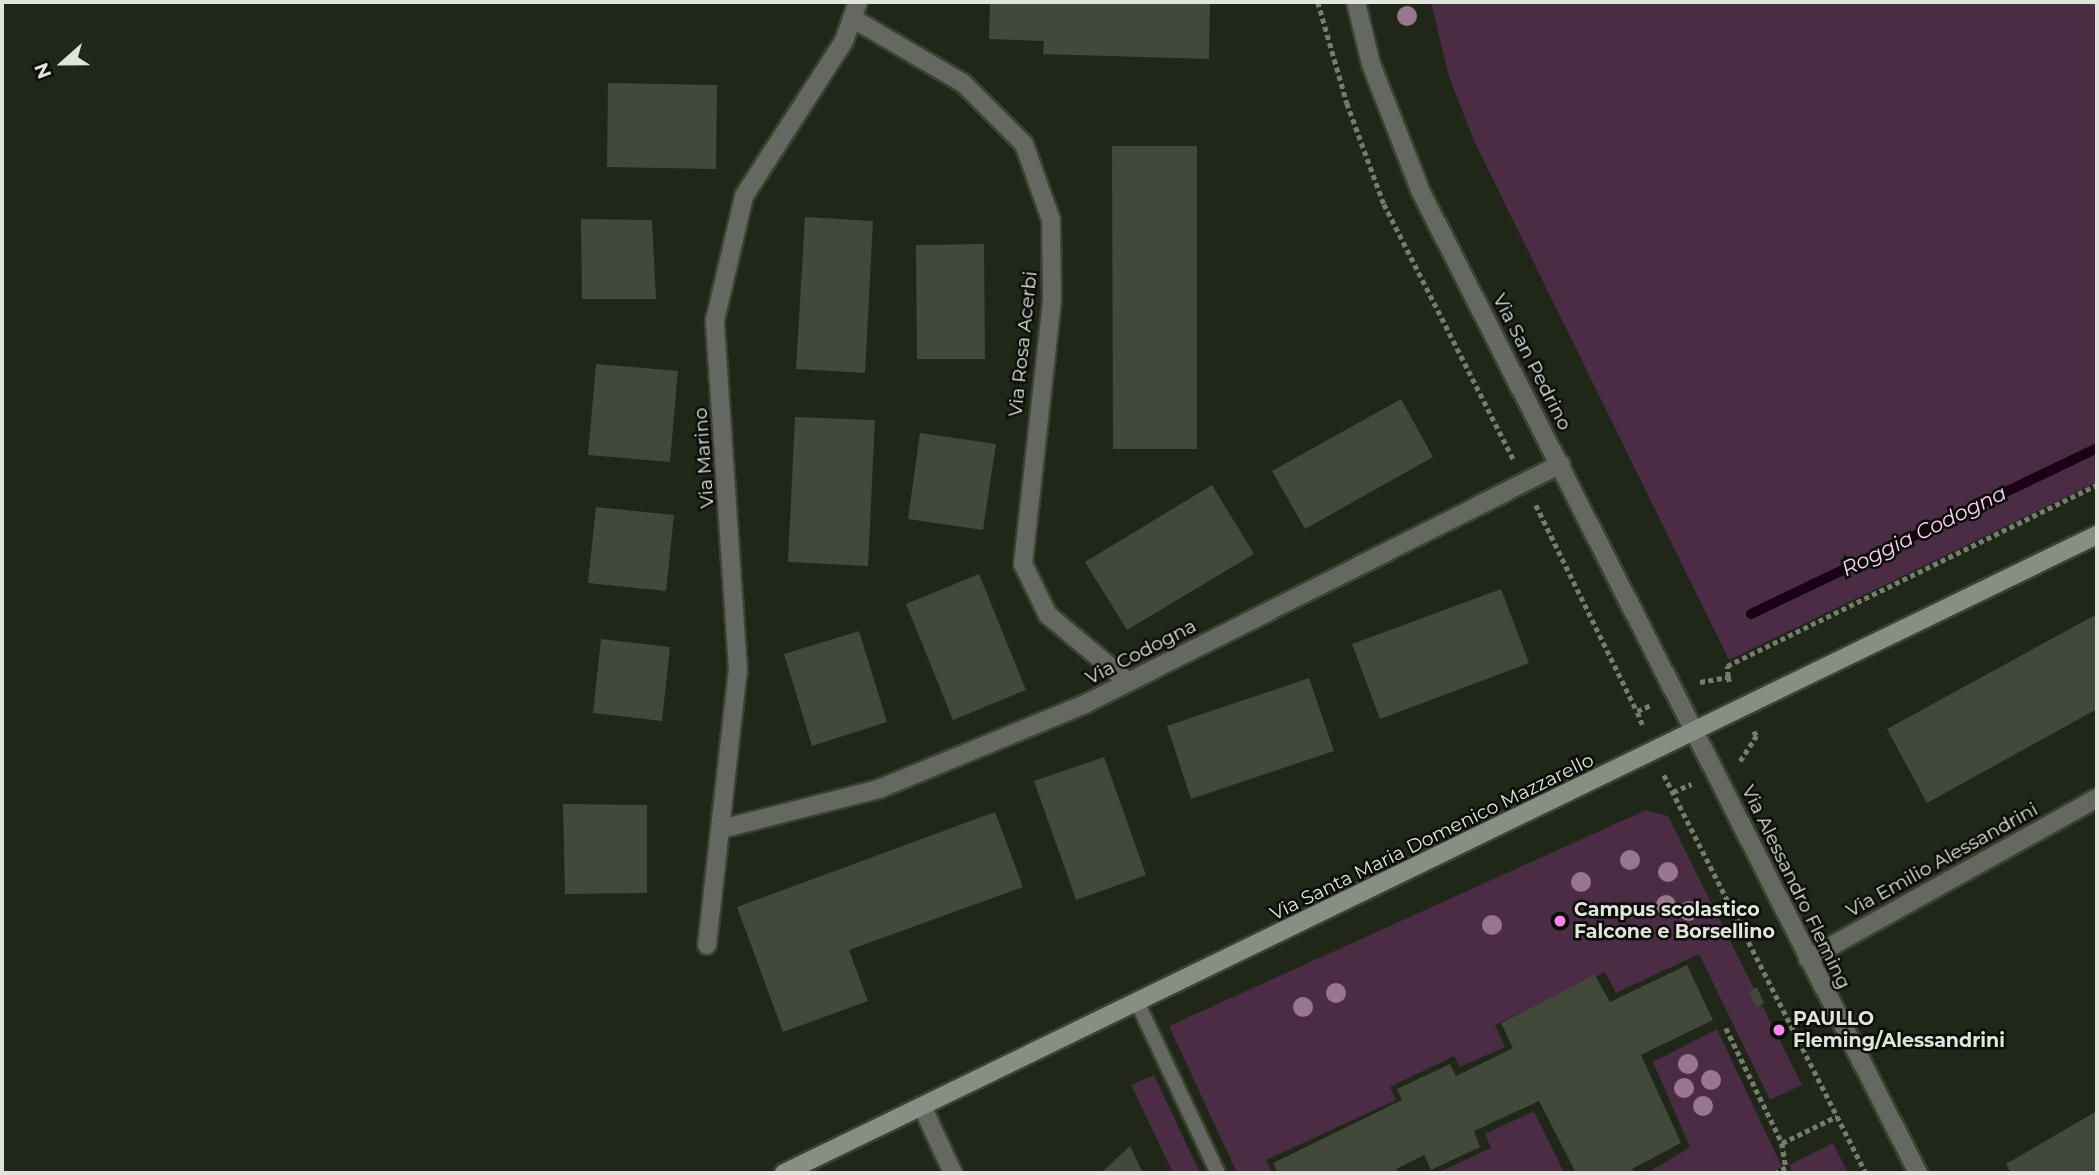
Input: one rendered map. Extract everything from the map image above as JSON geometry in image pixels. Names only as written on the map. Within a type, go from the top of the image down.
[{"type":"street","name":"Via San Pedrino","points":[[1356,2],[1371,64],[1421,192],[1695,732]]},
{"type":"street","name":"Via Rosa Acerbi","points":[[855,10],[963,83],[1024,144],[1051,220],[1052,301],[1023,564],[1048,615],[1128,682]]},
{"type":"street","name":"Via Marino","points":[[707,945],[738,670],[715,320],[744,197],[844,41],[855,10]]},
{"type":"street","name":"Via Codogna","points":[[720,829],[879,789],[1128,682],[1561,464]]},
{"type":"street","name":"Via Santa Maria Domenico Mazzarello","points":[[784,1173],[1138,1004],[2097,535]]},
{"type":"street","name":"Via Alessandro Fleming","points":[[1695,732],[1918,1173]]},
{"type":"street","name":"Via Emilio Alessandrini","points":[[1808,959],[2097,798]]},
{"type":"street","points":[[922,1106],[953,1173]]},
{"type":"lane","points":[[1138,1004],[1218,1173]]},
{"type":"path","points":[[1318,2],[1347,103],[1384,204],[1637,711],[1652,753],[1866,1173]]},
{"type":"path","points":[[1728,677],[1727,666],[2097,485]]},
{"type":"path","points":[[1637,711],[1675,694]]},
{"type":"path","points":[[1726,1028],[1782,1143],[1786,1168],[1776,1173]]},
{"type":"path","points":[[1782,1143],[1837,1116]]},
{"type":"shaded area","points":[[1431,2],[2097,2],[2097,482],[1729,660],[1475,143],[1449,77]]},
{"type":"shaded area","points":[[1646,810],[1668,816],[1802,1085],[1770,1100],[1699,954],[1616,993],[1605,972],[1495,1025],[1505,1047],[1460,1067],[1454,1056],[1390,1087],[1396,1100],[1266,1160],[1272,1173],[1237,1173],[1169,1026]]},
{"type":"shaded area","points":[[1717,1029],[1782,1167],[1769,1173],[1647,1173],[1690,1147],[1653,1062]]},
{"type":"shaded area","points":[[1154,1075],[1200,1173],[1173,1173],[1131,1085]]},
{"type":"shaded area","points":[[1534,1111],[1564,1173],[1437,1173],[1491,1148],[1485,1134]]},
{"type":"shaded area","points":[[1833,1143],[1848,1173],[1785,1173],[1791,1170],[1789,1165]]},
{"type":"building","points":[[990,2],[1210,2],[1209,59],[1043,54],[1044,41],[989,39]]},
{"type":"building","points":[[608,83],[717,85],[716,169],[607,167]]},
{"type":"building","points":[[1112,146],[1197,146],[1197,449],[1113,449]]},
{"type":"building","points":[[805,217],[873,221],[865,373],[796,369]]},
{"type":"building","points":[[581,219],[652,220],[656,299],[582,299]]},
{"type":"building","points":[[984,244],[985,359],[917,359],[916,245]]},
{"type":"building","points":[[596,364],[678,371],[670,462],[588,455]]},
{"type":"building","points":[[1401,399],[1433,457],[1305,529],[1272,471]]},
{"type":"building","points":[[795,417],[875,420],[868,566],[788,562]]},
{"type":"building","points":[[920,433],[996,444],[983,530],[908,519]]},
{"type":"building","points":[[1212,485],[1254,554],[1127,630],[1085,562]]},
{"type":"building","points":[[596,507],[674,515],[666,591],[588,583]]},
{"type":"building","points":[[979,574],[1026,690],[953,720],[906,604]]},
{"type":"building","points":[[1501,589],[1529,663],[1380,719],[1352,644]]},
{"type":"building","points":[[2097,614],[2097,709],[1927,803],[1887,729]]},
{"type":"building","points":[[859,631],[887,722],[812,746],[784,654]]},
{"type":"building","points":[[601,639],[670,647],[662,721],[593,713]]},
{"type":"building","points":[[1309,678],[1334,751],[1191,799],[1167,726]]},
{"type":"building","points":[[1104,757],[1146,875],[1076,900],[1034,781]]},
{"type":"building","points":[[563,804],[647,805],[647,893],[565,894]]},
{"type":"building","points":[[995,812],[1023,887],[849,950],[868,1001],[783,1032],[737,907]]},
{"type":"building","points":[[1687,965],[1713,1020],[1641,1055],[1681,1143],[1632,1169],[1634,1173],[1576,1173],[1539,1101],[1474,1131],[1480,1147],[1431,1170],[1424,1155],[1396,1169],[1398,1173],[1278,1173],[1273,1163],[1402,1100],[1397,1089],[1450,1064],[1456,1076],[1513,1048],[1501,1023],[1595,975],[1610,1002]]},
{"type":"building","points":[[1757,987],[1764,1003],[1756,1007],[1749,992]]},
{"type":"building","points":[[2097,1111],[2097,1173],[2011,1173],[2006,1164]]},
{"type":"building","points":[[1130,1146],[1143,1173],[1101,1173]]},
{"type":"waterway","name":"Roggia Codogna","points":[[1751,614],[2097,448]]},
{"type":"place","name":"Campus scolastico Falcone e Borsellino","points":[[1560,921]]},
{"type":"place","name":"PAULLO Fleming/Alessandrini","points":[[1779,1030]]}]
